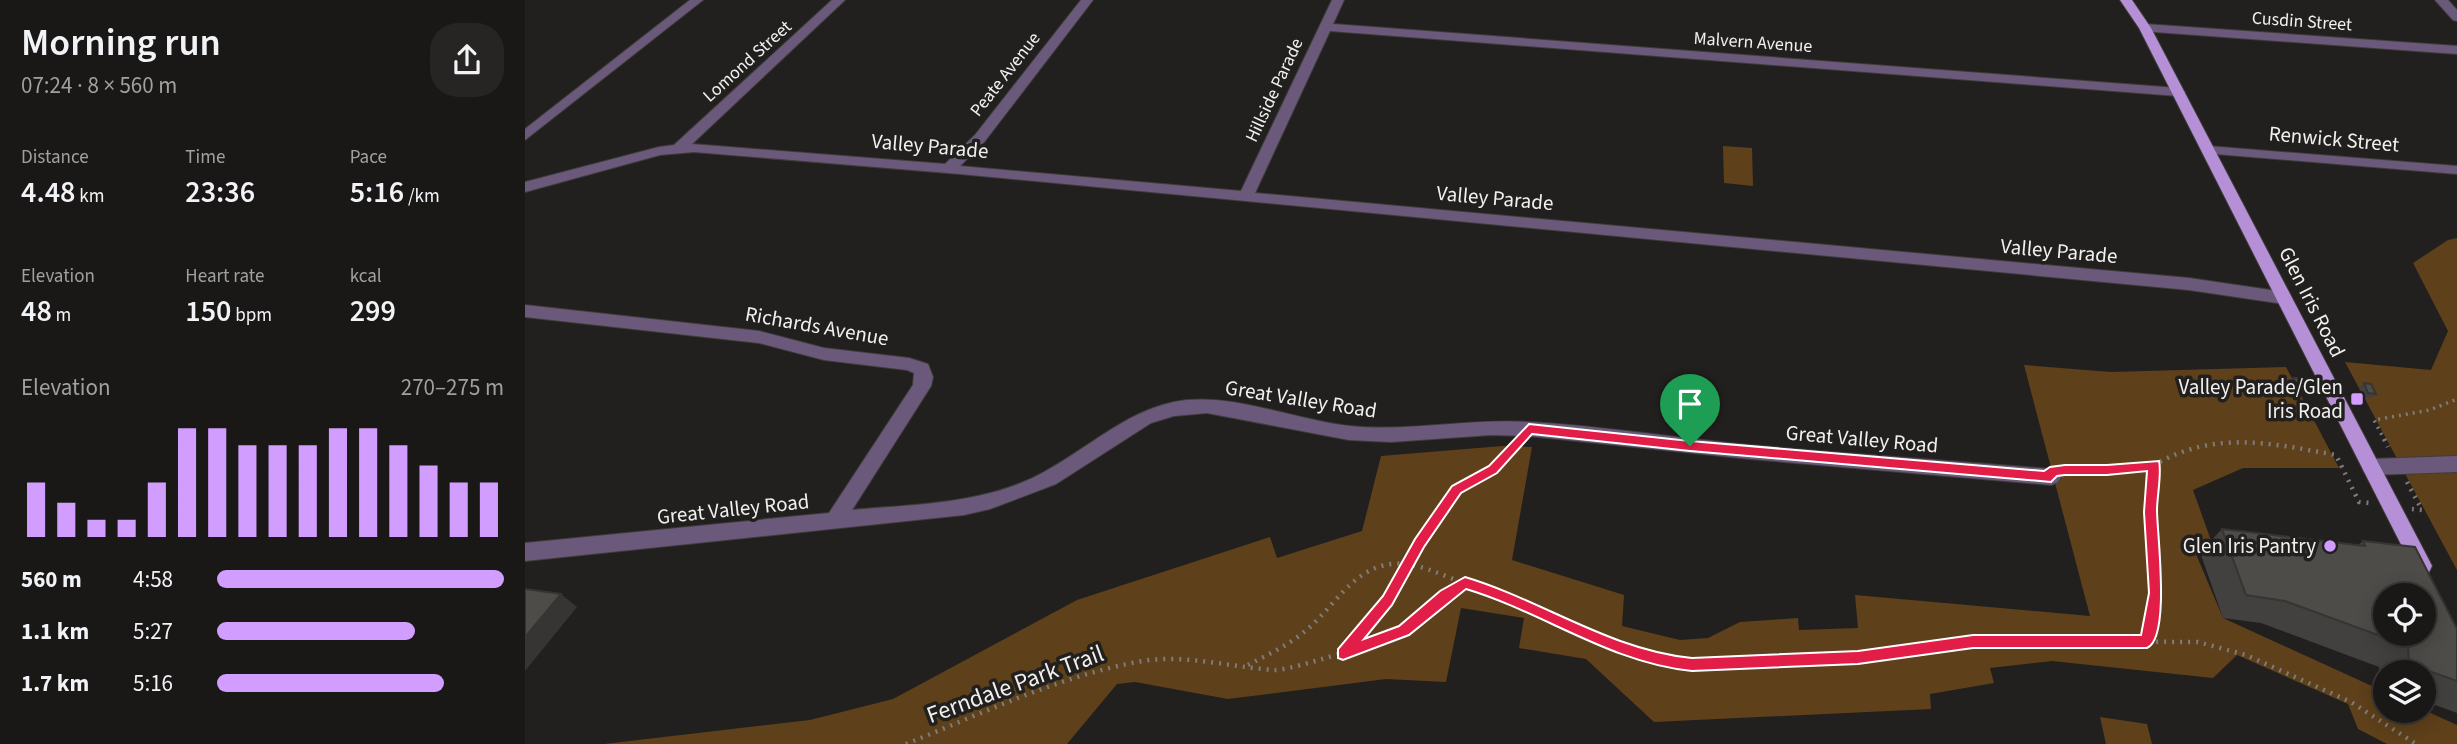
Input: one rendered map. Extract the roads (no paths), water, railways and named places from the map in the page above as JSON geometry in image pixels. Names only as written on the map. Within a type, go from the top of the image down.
[{"type":"main road","name":"Glen Iris Road","points":[[2126,0],[2145,28],[2431,583]]},
{"type":"main road","name":"Glen Iris Road","points":[[2135,0],[2145,28]]},
{"type":"street","points":[[525,136],[697,0]]},
{"type":"street","name":"Lomond Street","points":[[682,145],[839,0]]},
{"type":"street","name":"Peate Avenue","points":[[954,169],[1087,0]]},
{"type":"street","name":"Hillside Parade","points":[[1246,196],[1338,0]]},
{"type":"street","points":[[2441,0],[2457,18]]},
{"type":"street","name":"Malvern Avenue","points":[[1325,27],[2178,92]]},
{"type":"street","name":"Cusdin Street","points":[[2145,28],[2457,50]]},
{"type":"street","name":"Valley Parade","points":[[525,187],[682,145]]},
{"type":"street","name":"Valley Parade","points":[[525,181],[682,145],[2281,292]]},
{"type":"street","name":"Renwick Street","points":[[2208,150],[2457,170]]},
{"type":"street","name":"Richards Avenue","points":[[525,311],[758,337],[824,354],[909,364],[922,369],[922,386],[834,522]]},
{"type":"street","name":"Great Valley Road","points":[[525,552],[964,507],[1020,491],[1070,468],[1112,437],[1145,418],[1174,409],[1223,408],[1321,429],[1375,435],[1491,428],[1529,429],[1750,452],[2051,477]]},
{"type":"street","points":[[2371,467],[2457,464]]},
{"type":"place","name":"Valley Parade/Glen Iris Road","points":[[2357,399]]},
{"type":"place","name":"Glen Iris Pantry","points":[[2330,546]]}]
